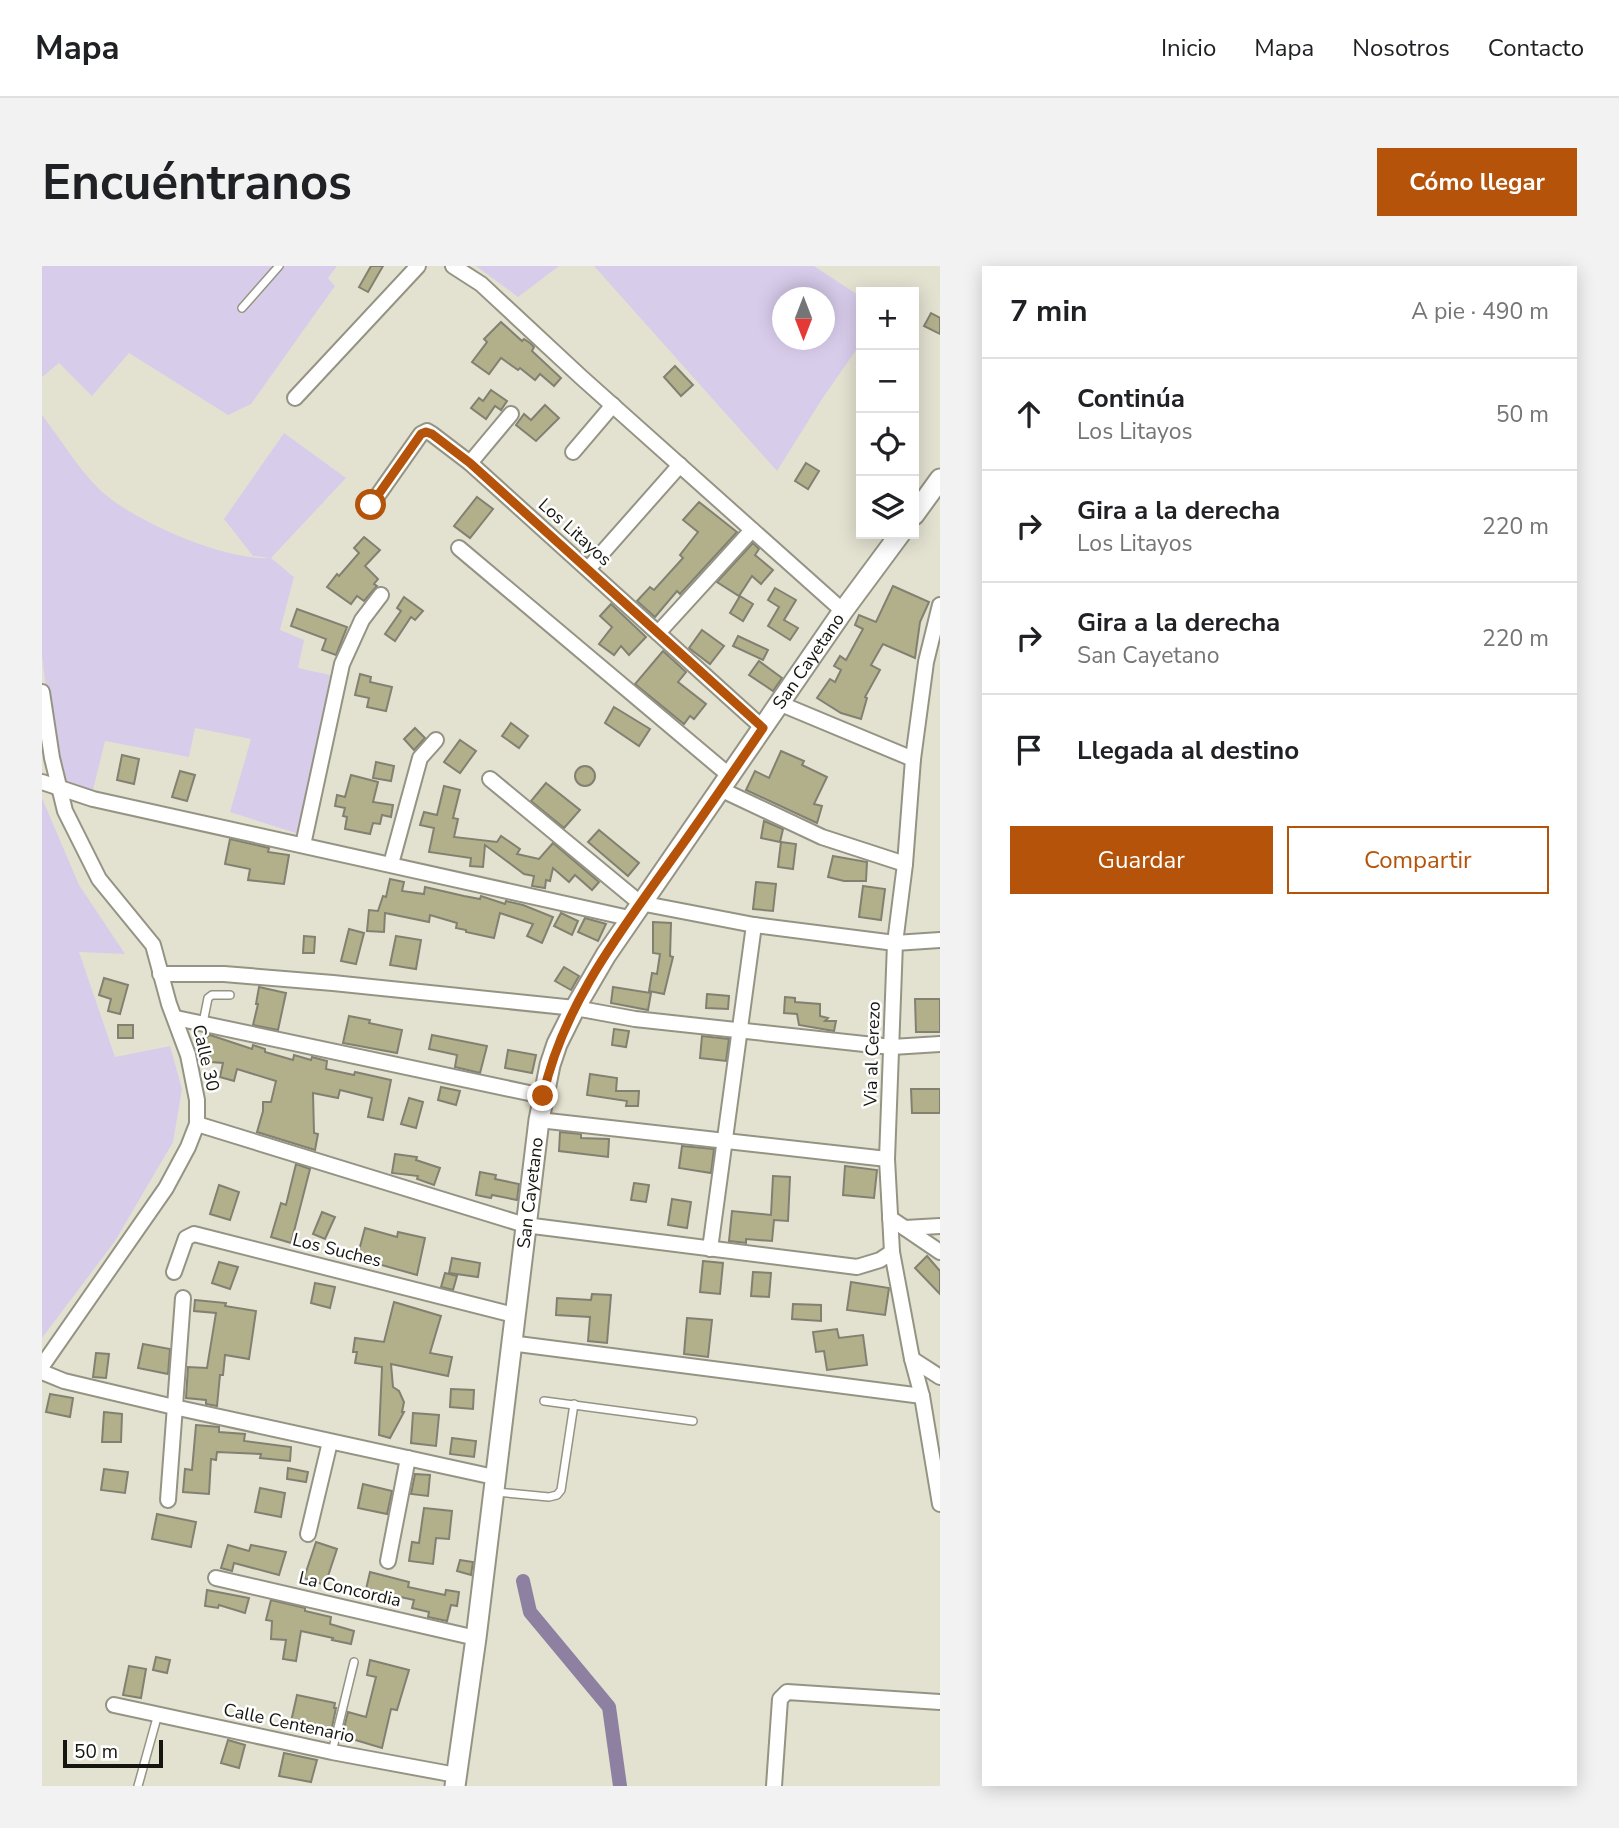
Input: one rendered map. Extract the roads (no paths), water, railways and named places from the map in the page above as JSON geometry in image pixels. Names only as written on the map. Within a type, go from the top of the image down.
[{"type":"main road","points":[[919,508],[940,480]]},
{"type":"main road","name":"San Cayetano","points":[[456,1780],[539,1121],[557,1044],[575,1008],[634,911],[896,539]]},
{"type":"street","points":[[295,398],[418,266]]},
{"type":"street","points":[[453,266],[481,285],[843,611]]},
{"type":"street","points":[[573,452],[612,405]]},
{"type":"street","points":[[470,463],[511,414]]},
{"type":"street","name":"Los Litayos","points":[[371,505],[421,434],[432,434],[470,463],[763,728]]},
{"type":"street","points":[[588,569],[680,465]]},
{"type":"street","points":[[657,633],[752,530]]},
{"type":"street","points":[[459,548],[726,783],[822,837],[905,864]]},
{"type":"street","points":[[303,845],[342,664],[362,620],[381,595]]},
{"type":"street","name":"Via al Cerezo","points":[[940,606],[926,662],[913,759],[905,864],[895,943],[887,1158],[892,1252],[912,1359],[922,1396],[940,1503]]},
{"type":"street","name":"Calle 30","points":[[42,692],[52,758],[52,785],[99,879],[153,945],[159,958],[160,974],[188,1055],[197,1100],[197,1124],[166,1188],[42,1367]]},
{"type":"street","points":[[781,704],[913,759]]},
{"type":"street","points":[[391,864],[420,758],[436,740]]},
{"type":"street","points":[[490,779],[634,911]]},
{"type":"street","points":[[52,785],[93,799],[303,845],[634,911],[895,943],[940,940]]},
{"type":"street","points":[[710,1249],[754,925]]},
{"type":"street","points":[[160,974],[225,974],[290,979],[575,1008],[635,1019],[892,1047],[940,1044]]},
{"type":"street","points":[[176,1018],[543,1096]]},
{"type":"street","points":[[539,1121],[887,1158]]},
{"type":"street","points":[[197,1124],[525,1226],[857,1267],[880,1260],[892,1252]]},
{"type":"street","points":[[890,1218],[940,1252]]},
{"type":"street","points":[[905,1228],[940,1226]]},
{"type":"street","name":"Los Suches","points":[[174,1272],[186,1238],[194,1234],[514,1315]]},
{"type":"street","points":[[168,1500],[183,1298]]},
{"type":"street","points":[[510,1343],[922,1396]]},
{"type":"street","points":[[912,1359],[940,1377]]},
{"type":"street","points":[[42,1372],[64,1381],[174,1407],[408,1458],[493,1485]]},
{"type":"street","points":[[309,1534],[330,1441]]},
{"type":"street","points":[[388,1561],[408,1458]]},
{"type":"street","name":"La Concordia","points":[[216,1578],[476,1638]]},
{"type":"street","points":[[774,1786],[780,1699],[787,1692],[940,1702]]},
{"type":"street","name":"Calle Centenario","points":[[114,1704],[456,1780]]},
{"type":"lane","points":[[242,309],[279,266]]},
{"type":"lane","points":[[203,1024],[208,998],[212,995],[230,995]]},
{"type":"lane","points":[[544,1401],[693,1421]]},
{"type":"lane","points":[[493,1485],[550,1497],[557,1495],[561,1490],[574,1404]]},
{"type":"lane","points":[[332,1752],[354,1662]]},
{"type":"lane","points":[[138,1786],[158,1714]]},
{"type":"waterway","points":[[523,1581],[530,1612],[609,1707],[620,1786]]}]
